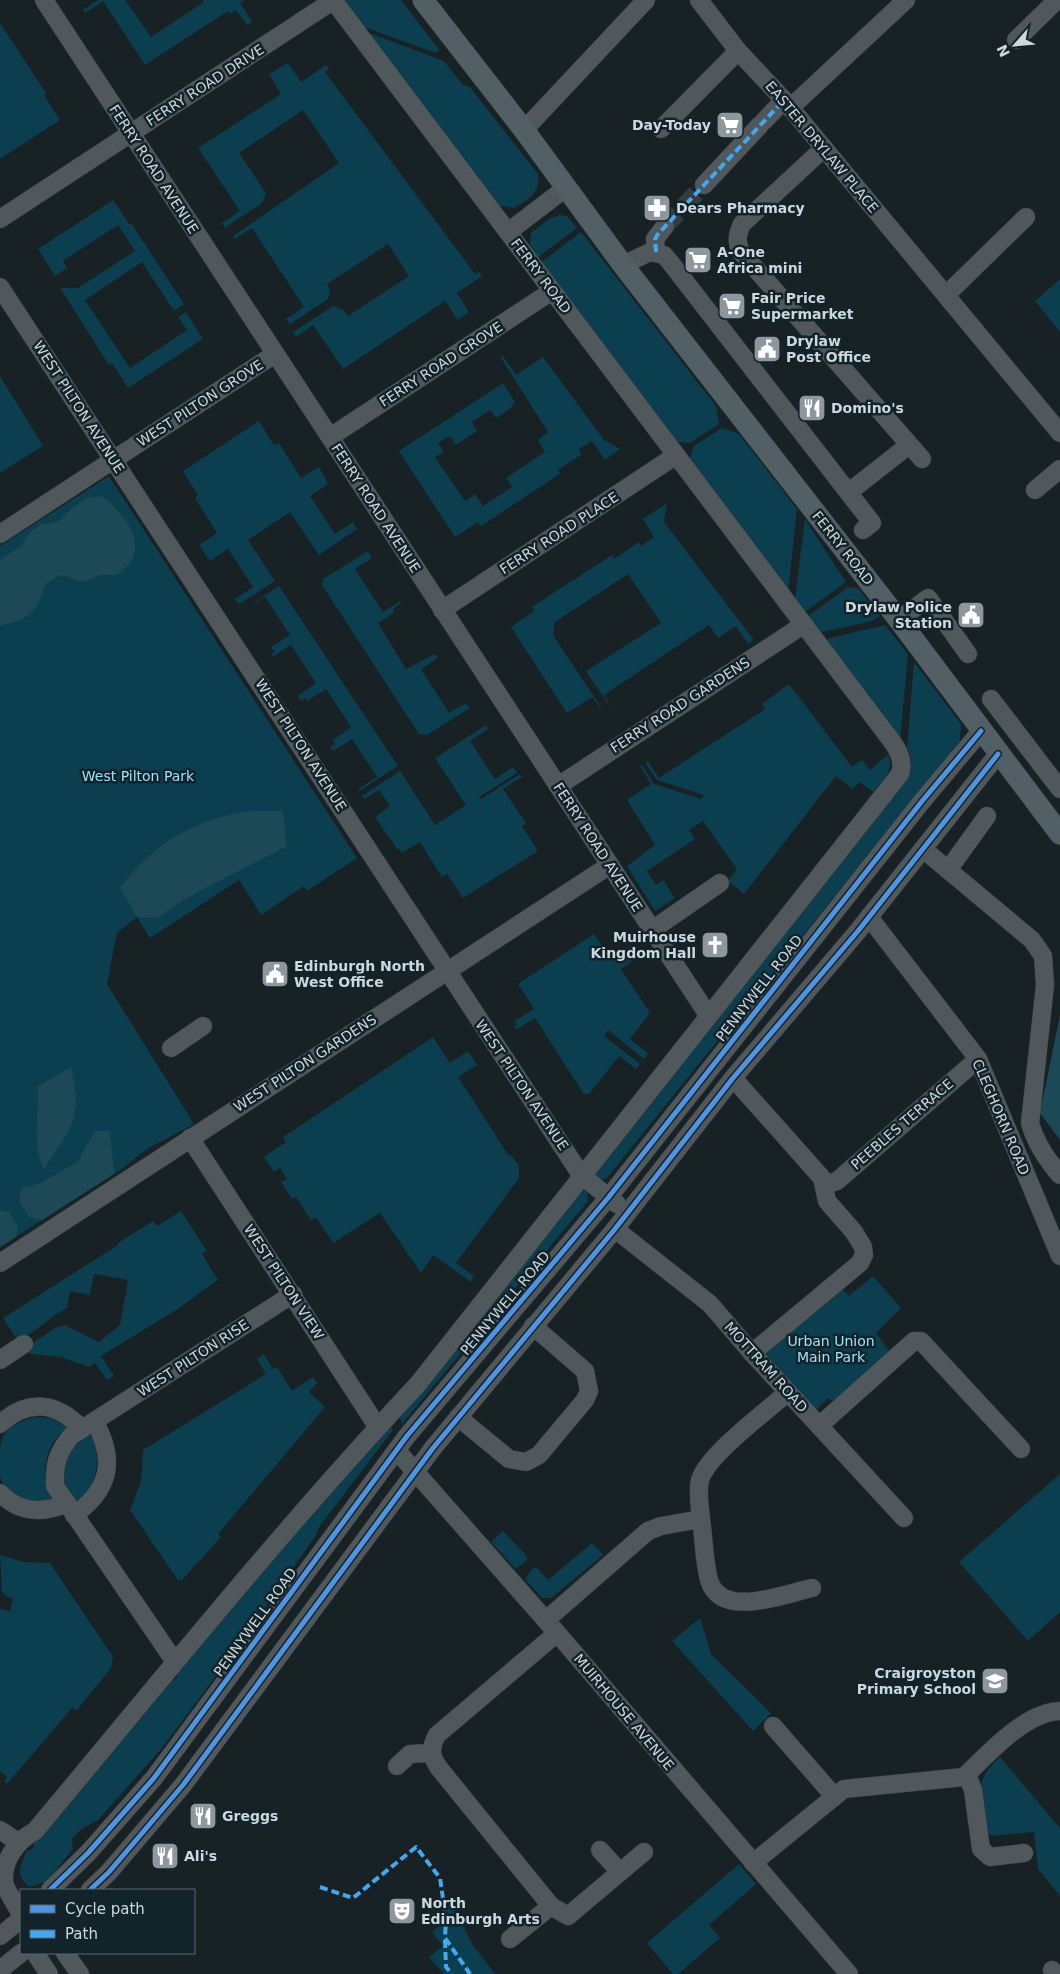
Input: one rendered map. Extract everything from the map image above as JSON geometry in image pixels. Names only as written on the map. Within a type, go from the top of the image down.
[{"type":"main road","name":"FERRY ROAD","points":[[423,0],[524,130],[623,265],[899,620],[1060,834]]},
{"type":"street","name":"FERRY ROAD AVENUE","points":[[44,0],[708,1016]]},
{"type":"street","name":"FERRY ROAD DRIVE","points":[[0,219],[333,0]]},
{"type":"street","name":"FERRY ROAD","points":[[333,0],[881,727]]},
{"type":"street","points":[[524,130],[646,0]]},
{"type":"street","name":"EASTER DRYLAW PLACE","points":[[699,0],[738,51],[787,104],[1060,433]]},
{"type":"street","points":[[704,185],[762,123],[787,104],[906,0]]},
{"type":"street","points":[[1016,40],[1057,0]]},
{"type":"street","points":[[661,129],[738,51]]},
{"type":"street","points":[[824,148],[742,224],[738,232],[737,244],[741,252],[922,459]]},
{"type":"street","name":"FERRY ROAD","points":[[508,232],[567,187]]},
{"type":"street","points":[[946,295],[1026,217]]},
{"type":"street","points":[[623,265],[643,255],[656,252],[655,239],[665,226]]},
{"type":"street","name":"FERRY ROAD","points":[[656,252],[670,262],[849,492],[872,523],[864,530]]},
{"type":"street","name":"WEST PILTON AVENUE","points":[[0,287],[334,794],[446,971],[581,1175],[608,1198]]},
{"type":"street","name":"FERRY ROAD GROVE","points":[[330,437],[552,291]]},
{"type":"street","name":"WEST PILTON GROVE","points":[[0,534],[275,354]]},
{"type":"street","points":[[849,492],[909,445]]},
{"type":"street","name":"FERRY ROAD PLACE","points":[[442,610],[676,456]]},
{"type":"street","points":[[1035,490],[1060,469]]},
{"type":"street","points":[[899,620],[928,598],[968,654]]},
{"type":"street","name":"FERRY ROAD GARDENS","points":[[558,786],[803,625]]},
{"type":"street","points":[[991,698],[1060,789]]},
{"type":"street","name":"PENNYWELL ROAD","points":[[18,1842],[35,1831],[175,1662],[377,1426],[418,1384],[502,1279],[581,1175],[900,774],[902,766],[901,756],[881,727]]},
{"type":"street","name":"PENNYWELL ROAD","points":[[51,1889],[88,1852],[154,1778],[397,1451],[608,1198],[911,815],[981,731]]},
{"type":"street","points":[[91,1889],[109,1872],[183,1785],[415,1472],[458,1417],[615,1229],[733,1078],[869,917],[998,754]]},
{"type":"street","points":[[948,870],[986,816]]},
{"type":"street","points":[[923,849],[1032,940],[1043,956],[1045,985],[1030,1123],[1039,1147],[1060,1175]]},
{"type":"street","name":"WEST PILTON GARDENS","points":[[0,1263],[190,1138],[247,1093],[446,971],[610,864]]},
{"type":"street","points":[[652,930],[720,883]]},
{"type":"street","name":"CLEGHORN ROAD","points":[[869,917],[978,1060],[1060,1256]]},
{"type":"street","points":[[171,1048],[203,1026]]},
{"type":"street","name":"PEEBLES TERRACE","points":[[825,1185],[837,1181],[978,1060]]},
{"type":"street","points":[[733,1078],[822,1178],[827,1201],[860,1239],[863,1247],[863,1257],[853,1269],[752,1354]]},
{"type":"street","name":"WEST PILTON VIEW","points":[[190,1138],[377,1426]]},
{"type":"street","points":[[608,1198],[628,1211]]},
{"type":"street","name":"MOTTRAM ROAD","points":[[615,1229],[710,1304],[752,1354],[904,1518]]},
{"type":"street","name":"WEST PILTON RISE","points":[[175,1662],[55,1486],[54,1467],[59,1450],[71,1436],[293,1294]]},
{"type":"street","points":[[458,1417],[509,1459],[526,1462],[539,1456],[580,1407],[589,1391],[585,1371],[533,1326]]},
{"type":"street","points":[[819,1426],[914,1341],[920,1341],[1022,1449]]},
{"type":"street","points":[[0,1360],[24,1344]]},
{"type":"street","points":[[788,1392],[730,1443],[705,1469],[700,1480],[701,1519],[709,1580],[720,1597],[730,1602],[743,1603],[812,1588]]},
{"type":"street","points":[[0,1424],[10,1414],[25,1408],[41,1406],[57,1409],[88,1425],[104,1438],[108,1456],[107,1473],[100,1490],[90,1504],[70,1509],[28,1510],[16,1506],[0,1493]]},
{"type":"street","name":"MUIRHOUSE AVENUE","points":[[397,1451],[849,1974]]},
{"type":"street","points":[[644,1852],[568,1916],[551,1906],[439,1768],[431,1753],[431,1746],[437,1735],[551,1627],[648,1531],[661,1526],[701,1519]]},
{"type":"street","points":[[964,1778],[993,1750],[1033,1718],[1046,1712],[1060,1711]]},
{"type":"street","points":[[773,1726],[834,1796]]},
{"type":"street","points":[[397,1766],[410,1754],[431,1753]]},
{"type":"street","points":[[753,1863],[834,1796],[852,1787],[964,1778],[970,1782],[973,1790],[981,1848],[990,1857],[1024,1853]]},
{"type":"street","points":[[0,1830],[18,1842],[6,1861],[3,1883],[20,1912]]},
{"type":"street","points":[[600,1850],[620,1872]]},
{"type":"street","points":[[510,1939],[551,1906]]},
{"type":"street","points":[[0,1936],[20,1920]]},
{"type":"street","points":[[0,1970],[20,1954]]},
{"type":"street","points":[[36,1954],[49,1974]]},
{"type":"street","points":[[66,1954],[80,1974]]},
{"type":"green space","points":[[98,0],[125,0],[151,37],[204,2],[203,0],[244,0],[240,3],[252,22],[247,25],[236,10],[230,14],[228,11],[145,65],[103,1],[85,13],[83,10]]},
{"type":"green space","points":[[340,0],[401,0],[440,51],[435,53],[359,25]]},
{"type":"green space","points":[[0,23],[46,93],[44,95],[60,120],[0,159]]},
{"type":"green space","points":[[364,31],[444,61],[463,85],[470,87],[538,174],[537,186],[532,195],[514,208],[495,205]]},
{"type":"green space","points":[[288,63],[301,82],[326,65],[329,69],[325,72],[475,274],[480,272],[482,276],[457,293],[469,312],[458,320],[445,301],[343,369],[313,325],[296,337],[293,332],[333,306],[344,310],[348,316],[409,276],[388,244],[327,284],[330,290],[328,299],[290,324],[286,319],[304,307],[252,228],[235,239],[233,236],[339,163],[303,110],[239,153],[266,193],[262,203],[225,228],[222,223],[240,211],[198,148],[281,94],[269,74]]},
{"type":"green space","points":[[113,200],[129,224],[131,223],[184,304],[174,311],[142,262],[85,300],[130,368],[187,330],[178,317],[186,312],[203,339],[128,388],[112,363],[109,365],[60,288],[78,288],[135,251],[118,225],[63,261],[67,268],[55,276],[38,249]]},
{"type":"green space","points":[[560,215],[567,216],[577,228],[538,257],[530,244],[531,233],[549,219]]},
{"type":"green space","points":[[581,232],[716,406],[719,424],[690,443],[673,442],[539,264]]},
{"type":"green space","points":[[1060,279],[1060,332],[1035,301]]},
{"type":"green space","points":[[503,356],[516,375],[543,357],[604,440],[620,449],[605,460],[592,441],[579,449],[582,454],[558,470],[560,474],[481,526],[478,522],[455,537],[399,451],[503,383],[515,402],[511,408],[496,418],[490,410],[472,422],[477,431],[456,445],[450,436],[438,443],[444,452],[435,457],[465,501],[475,494],[483,506],[512,487],[506,478],[545,452],[538,440],[548,432],[501,358]]},
{"type":"green space","points":[[0,376],[43,446],[0,473]]},
{"type":"green space","points":[[259,421],[274,445],[279,443],[301,478],[319,467],[328,484],[310,496],[335,534],[353,522],[357,529],[319,555],[290,512],[248,540],[275,581],[239,604],[235,599],[253,587],[228,549],[210,561],[199,545],[217,533],[195,498],[198,495],[183,471]]},
{"type":"green space","points":[[722,428],[739,434],[797,509],[788,593],[689,462],[694,446]]},
{"type":"green space","name":"West Pilton Park","points":[[109,476],[357,858],[307,891],[304,886],[261,915],[239,880],[150,938],[137,917],[117,933],[107,984],[194,1124],[147,1149],[123,1168],[0,1247],[0,546]]},
{"type":"green space","points":[[667,503],[664,522],[754,640],[748,644],[736,626],[718,638],[709,625],[604,695],[614,713],[586,671],[661,623],[628,574],[555,622],[553,635],[607,716],[592,697],[567,713],[511,627],[534,611],[532,607],[612,555],[614,559],[639,542],[641,546],[654,537],[643,519]]},
{"type":"green space","points":[[805,519],[846,582],[805,612],[795,599]]},
{"type":"green space","points":[[368,551],[372,558],[355,569],[383,612],[400,601],[401,603],[393,609],[394,613],[378,623],[406,669],[435,654],[438,658],[421,669],[449,713],[466,703],[470,708],[427,735],[419,734],[322,585],[323,579]]},
{"type":"green space","points":[[279,586],[398,766],[359,791],[358,789],[377,777],[352,739],[333,751],[330,747],[335,744],[333,740],[351,727],[326,689],[307,701],[305,698],[301,701],[298,696],[316,683],[291,645],[272,657],[271,655],[274,652],[271,647],[290,635],[265,597],[246,608]]},
{"type":"green space","points":[[848,587],[858,588],[870,603],[863,609],[867,614],[875,609],[880,616],[872,621],[818,633],[807,617]]},
{"type":"green space","points":[[885,625],[908,654],[900,741],[822,640]]},
{"type":"green space","points":[[914,662],[961,724],[960,741],[606,1179],[600,1179],[595,1175],[594,1169],[906,777],[911,762],[907,748]]},
{"type":"green space","points":[[789,684],[852,767],[862,760],[870,770],[888,755],[890,760],[889,770],[873,792],[859,782],[853,789],[836,776],[744,894],[728,881],[737,869],[703,821],[689,830],[695,839],[647,871],[656,885],[663,880],[675,898],[655,911],[627,866],[655,845],[627,800],[651,784],[640,766],[642,765],[654,784],[701,799],[704,795],[657,780],[645,763],[648,761],[659,778],[765,709],[762,704]]},
{"type":"green space","points":[[486,725],[488,729],[470,741],[495,779],[513,767],[517,773],[479,797],[481,799],[520,774],[522,777],[503,789],[526,823],[522,826],[538,851],[463,898],[447,874],[442,877],[420,842],[402,853],[400,849],[398,850],[375,817],[390,806],[379,790],[364,799],[362,796],[400,771],[435,825],[466,805],[435,758]]},
{"type":"green space","points":[[594,934],[611,959],[629,947],[632,951],[635,949],[640,956],[621,969],[650,1013],[630,1039],[648,1053],[644,1059],[608,1030],[604,1036],[640,1064],[636,1069],[619,1056],[589,1094],[584,1094],[535,1018],[516,1030],[514,1027],[517,1025],[515,1021],[534,1009],[518,984]]},
{"type":"green space","points":[[433,1037],[450,1063],[468,1051],[477,1065],[458,1077],[509,1156],[511,1155],[519,1166],[519,1178],[456,1263],[474,1276],[471,1282],[433,1255],[421,1273],[380,1213],[333,1243],[316,1217],[311,1220],[296,1197],[292,1199],[281,1182],[287,1179],[280,1168],[274,1172],[264,1157],[286,1142],[283,1137]]},
{"type":"green space","points":[[582,1190],[587,1191],[588,1201],[402,1424],[399,1416]]},
{"type":"green space","points":[[181,1211],[207,1251],[202,1254],[218,1280],[176,1310],[101,1356],[114,1376],[107,1380],[95,1363],[89,1367],[61,1357],[30,1354],[26,1348],[55,1328],[65,1325],[99,1342],[120,1325],[128,1280],[94,1274],[90,1295],[70,1291],[67,1308],[19,1342],[3,1318],[153,1221],[157,1226]]},
{"type":"green space","name":"Urban Union Main Park","points":[[873,1276],[901,1308],[876,1333],[890,1352],[833,1401],[828,1398],[816,1410],[765,1352],[841,1288],[849,1296]]},
{"type":"green space","points":[[264,1354],[273,1369],[277,1367],[292,1391],[313,1377],[317,1383],[309,1392],[325,1407],[218,1534],[221,1537],[182,1580],[178,1580],[130,1510],[141,1482],[143,1450],[266,1374],[257,1359]]},
{"type":"green space","points":[[35,1417],[51,1418],[68,1427],[54,1442],[46,1461],[46,1481],[53,1499],[46,1501],[30,1500],[14,1495],[3,1484],[0,1476],[0,1446],[3,1437],[16,1424]]},
{"type":"green space","points":[[389,1425],[393,1430],[319,1527],[316,1535],[245,1637],[162,1748],[98,1820],[81,1829],[72,1839],[73,1849],[46,1882],[29,1887],[22,1878],[20,1871],[26,1852],[34,1848],[33,1842],[169,1681],[177,1678],[177,1673],[223,1613]]},
{"type":"green space","points":[[90,1435],[96,1453],[96,1471],[94,1480],[89,1488],[76,1501],[66,1486],[62,1469],[72,1449]]},
{"type":"green space","points":[[1060,1474],[1060,1612],[1028,1641],[959,1562]]},
{"type":"green space","points":[[503,1531],[526,1555],[527,1560],[516,1569],[491,1542]]},
{"type":"green space","points":[[592,1543],[603,1555],[551,1598],[542,1598],[525,1579],[533,1568],[537,1568],[548,1580]]},
{"type":"green space","points":[[0,1555],[23,1562],[50,1563],[113,1657],[111,1668],[77,1710],[72,1708],[7,1784],[4,1782],[7,1777],[0,1771],[0,1609],[10,1611],[13,1598],[6,1596],[2,1592]]},
{"type":"green space","points":[[700,1618],[711,1654],[771,1713],[753,1731],[672,1641]]},
{"type":"green space","points":[[1000,1757],[1060,1828],[1060,1896],[1038,1869],[1034,1832],[992,1836],[986,1831],[981,1799],[982,1783],[991,1766]]},
{"type":"green space","points":[[739,1864],[756,1884],[709,1925],[720,1938],[678,1974],[673,1974],[647,1943]]},
{"type":"green space","points":[[450,1897],[472,1944],[495,1974],[444,1974],[429,1957],[443,1946],[432,1932],[443,1923],[441,1905]]},
{"type":"shaded area","points":[[102,496],[122,515],[132,532],[135,540],[135,549],[130,562],[117,575],[100,575],[84,582],[61,575],[46,583],[39,602],[31,613],[19,620],[0,626],[0,560],[22,545],[27,535],[40,525],[58,522],[73,507],[88,498]]},
{"type":"shaded area","points":[[253,811],[283,811],[287,846],[185,899],[158,918],[137,917],[120,888],[147,858],[178,835],[196,826],[233,814]]},
{"type":"shaded area","points":[[1060,1015],[1060,1140],[1040,1113]]},
{"type":"shaded area","points":[[71,1067],[76,1098],[75,1110],[68,1132],[44,1169],[40,1160],[37,1140],[38,1086]]},
{"type":"shaded area","points":[[95,1131],[110,1131],[114,1174],[42,1220],[29,1217],[19,1201],[22,1188],[41,1183],[77,1162]]},
{"type":"shaded area","points":[[0,1210],[9,1212],[18,1226],[16,1237],[0,1247]]},
{"type":"tunnel","points":[[665,226],[704,185]]},
{"type":"marked path","points":[[656,252],[655,239],[658,234],[784,100]]},
{"type":"marked path","points":[[320,1887],[353,1898],[416,1847],[440,1878],[446,1919],[445,1938],[470,1974]]},
{"type":"marked path","points":[[445,1940],[446,1967],[452,1974]]},
{"type":"cycle path","points":[[51,1889],[88,1853],[154,1778],[407,1436],[608,1198],[923,800],[981,731]]},
{"type":"cycle path","points":[[91,1889],[109,1872],[183,1785],[433,1448],[615,1229],[733,1078],[858,931],[998,754]]},
{"type":"place","name":"Day-Today","points":[[730,125]]},
{"type":"place","name":"Dears Pharmacy","points":[[657,208]]},
{"type":"place","name":"A-One Africa mini","points":[[698,260]]},
{"type":"place","name":"Fair Price Supermarket","points":[[732,306]]},
{"type":"place","name":"Drylaw Post Office","points":[[767,349]]},
{"type":"place","name":"Domino's","points":[[812,408]]},
{"type":"place","name":"Drylaw Police Station","points":[[971,615]]},
{"type":"place","name":"Muirhouse Kingdom Hall","points":[[715,945]]},
{"type":"place","name":"Edinburgh North West Office","points":[[275,974]]},
{"type":"place","name":"Craigroyston Primary School","points":[[995,1681]]},
{"type":"place","name":"Greggs","points":[[203,1816]]},
{"type":"place","name":"Ali's","points":[[165,1856]]},
{"type":"place","name":"North Edinburgh Arts","points":[[402,1911]]}]
